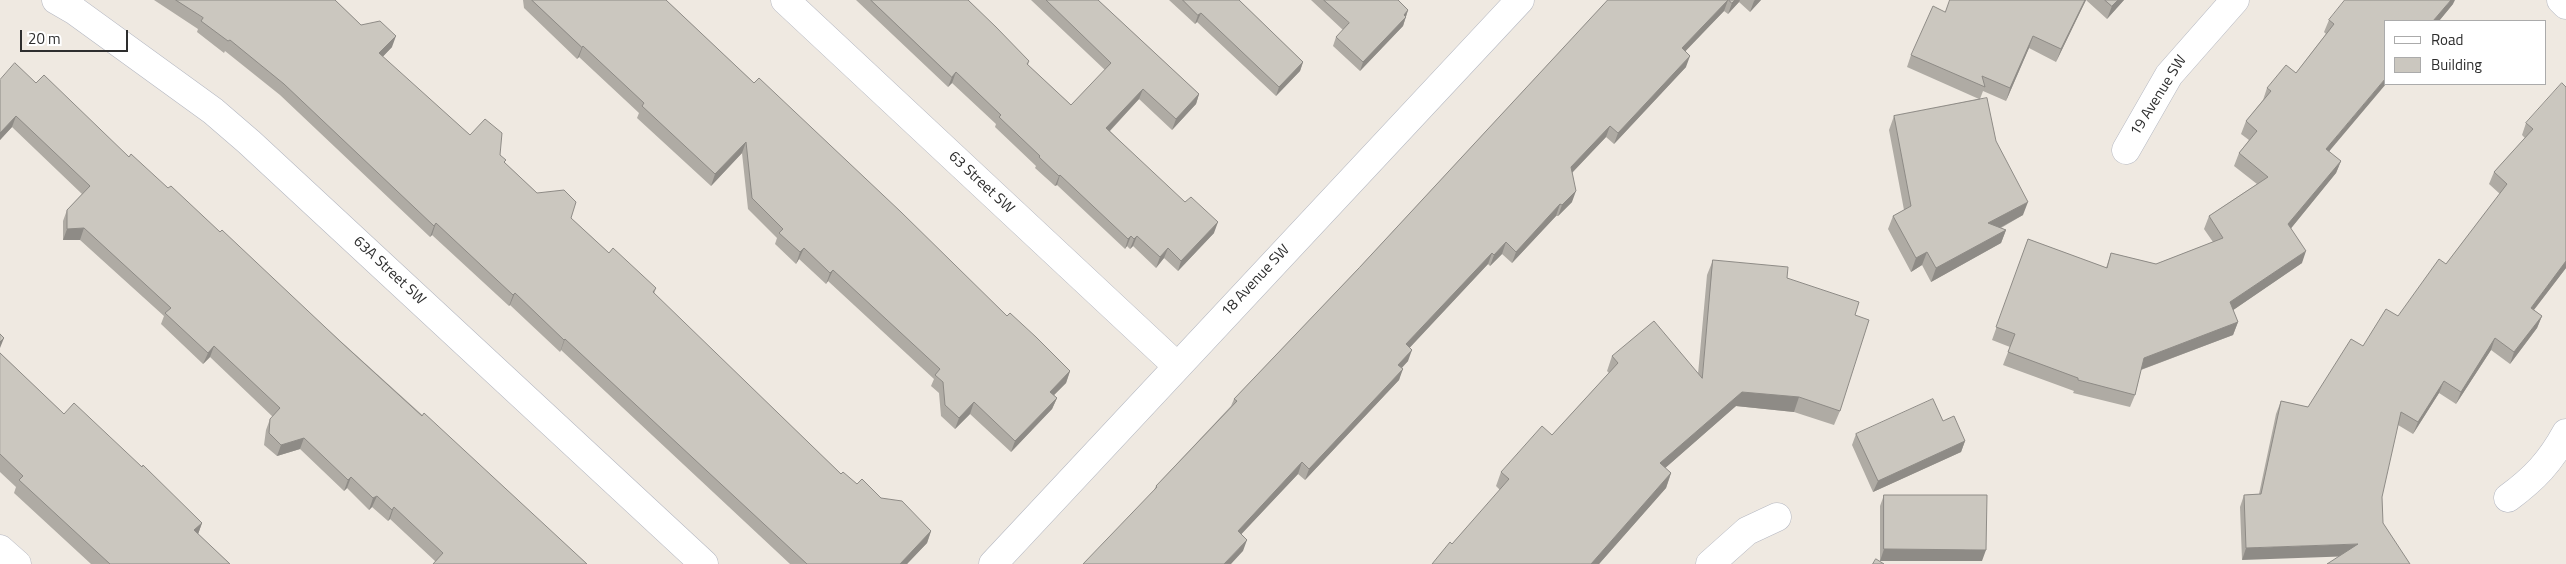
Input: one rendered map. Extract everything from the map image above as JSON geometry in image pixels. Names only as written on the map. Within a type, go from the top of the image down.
[{"type":"street","name":"63A Street SW","points":[[56,0],[75,11],[213,111],[249,142],[704,564]]},
{"type":"street","name":"63 Street SW","points":[[785,0],[1178,366]]},
{"type":"street","name":"18 Avenue SW","points":[[993,564],[1520,0]]},
{"type":"street","name":"19 Avenue SW","points":[[2126,150],[2169,75],[2235,0]]},
{"type":"street","points":[[2561,0],[2566,4]]},
{"type":"street","points":[[2508,498],[2536,477],[2556,452],[2566,433]]},
{"type":"street","points":[[1710,564],[1747,530],[1778,517]]},
{"type":"street","points":[[0,548],[17,564]]},
{"type":"building","points":[[176,0],[335,0],[361,25],[380,21],[396,36],[379,53],[470,135],[485,119],[502,133],[500,155],[506,160],[504,162],[537,193],[564,190],[576,202],[571,218],[609,253],[613,248],[656,288],[653,292],[841,474],[843,472],[857,484],[862,479],[881,498],[902,501],[931,531],[900,564],[807,564],[515,293],[513,295],[436,223],[434,226],[284,84],[230,40],[228,41],[201,21],[203,18]]},
{"type":"building","points":[[532,0],[666,0],[754,83],[759,78],[901,212],[1007,316],[1010,313],[1070,371],[1050,392],[1057,398],[1015,441],[974,402],[959,418],[945,405],[943,382],[935,375],[940,369],[833,270],[830,273],[804,248],[800,252],[779,233],[783,229],[752,198],[746,142],[715,174],[642,106],[644,103]]},
{"type":"building","points":[[871,0],[968,0],[1029,61],[1027,64],[1071,105],[1111,63],[1046,0],[1098,0],[1199,94],[1176,119],[1143,89],[1106,128],[1185,202],[1191,197],[1218,222],[1181,261],[1168,248],[1160,257],[1137,236],[1134,239],[1131,236],[1128,239],[1039,157],[999,117],[1001,115],[956,72],[952,77]]},
{"type":"building","points":[[1183,0],[1239,0],[1303,62],[1279,87],[1201,13],[1198,15]]},
{"type":"building","points":[[1324,0],[1398,0],[1408,10],[1404,15],[1406,17],[1363,62],[1336,37],[1349,23]]},
{"type":"building","points":[[1608,0],[1728,0],[1682,48],[1690,56],[1618,133],[1610,126],[1571,167],[1576,191],[1562,205],[1560,204],[1516,252],[1506,242],[1494,255],[1492,253],[1406,344],[1412,350],[1398,365],[1403,369],[1309,469],[1302,462],[1238,531],[1247,540],[1224,564],[1083,564],[1237,401],[1234,399],[1359,268]]},
{"type":"building","points":[[1950,0],[2085,0],[2061,49],[2033,36],[2010,88],[1982,76],[1985,87],[1911,55],[1933,6],[1945,12]]},
{"type":"building","points":[[2105,0],[2118,0],[2112,6]]},
{"type":"building","points":[[2345,0],[2451,0],[2434,20],[2384,20],[2384,80],[2326,149],[2341,161],[2288,224],[2306,251],[2230,302],[2238,322],[2144,358],[2135,395],[2078,380],[2078,378],[2008,352],[2015,334],[1996,327],[2028,239],[2107,268],[2111,253],[2156,264],[2223,238],[2209,216],[2268,177],[2239,153],[2257,131],[2246,121],[2271,91],[2267,88],[2286,65],[2296,73],[2334,24],[2329,20]]},
{"type":"building","points":[[15,63],[36,83],[44,75],[129,157],[131,154],[168,188],[171,186],[220,232],[222,230],[342,343],[422,416],[424,413],[587,564],[433,564],[443,553],[394,507],[392,510],[377,496],[373,498],[351,477],[348,480],[304,438],[281,445],[269,433],[270,419],[280,408],[214,346],[208,353],[165,313],[171,308],[84,228],[67,229],[67,210],[90,186],[16,116],[0,133],[0,80]]},
{"type":"building","points":[[2562,83],[2566,87],[2566,261],[2531,308],[2542,316],[2514,352],[2495,338],[2461,392],[2444,381],[2418,422],[2401,412],[2382,497],[2383,523],[2410,564],[2327,564],[2358,544],[2246,548],[2244,495],[2261,494],[2281,401],[2308,407],[2351,339],[2363,346],[2386,309],[2398,316],[2439,259],[2446,264],[2507,184],[2494,172],[2533,129],[2526,123]]},
{"type":"building","points":[[1987,98],[1996,141],[2028,202],[1988,223],[2006,230],[1936,268],[1927,252],[1916,258],[1893,216],[1911,206],[1894,116]]},
{"type":"building","points":[[1713,260],[1788,267],[1787,278],[1859,302],[1855,315],[1869,320],[1840,411],[1799,397],[1742,392],[1660,463],[1671,473],[1591,564],[1432,564],[1509,479],[1501,472],[1542,426],[1552,435],[1618,363],[1612,356],[1654,321],[1702,378]]},
{"type":"building","points":[[0,334],[4,338],[0,342]]},
{"type":"building","points":[[0,353],[64,414],[74,403],[142,467],[143,465],[202,523],[194,530],[230,564],[110,564],[19,480],[23,476],[0,454]]},
{"type":"building","points":[[1933,399],[1943,421],[1954,416],[1965,441],[1878,481],[1856,434]]},
{"type":"building","points":[[1884,495],[1987,495],[1986,550],[1884,549]]},
{"type":"building","points":[[1876,559],[1884,564],[1873,564]]}]
